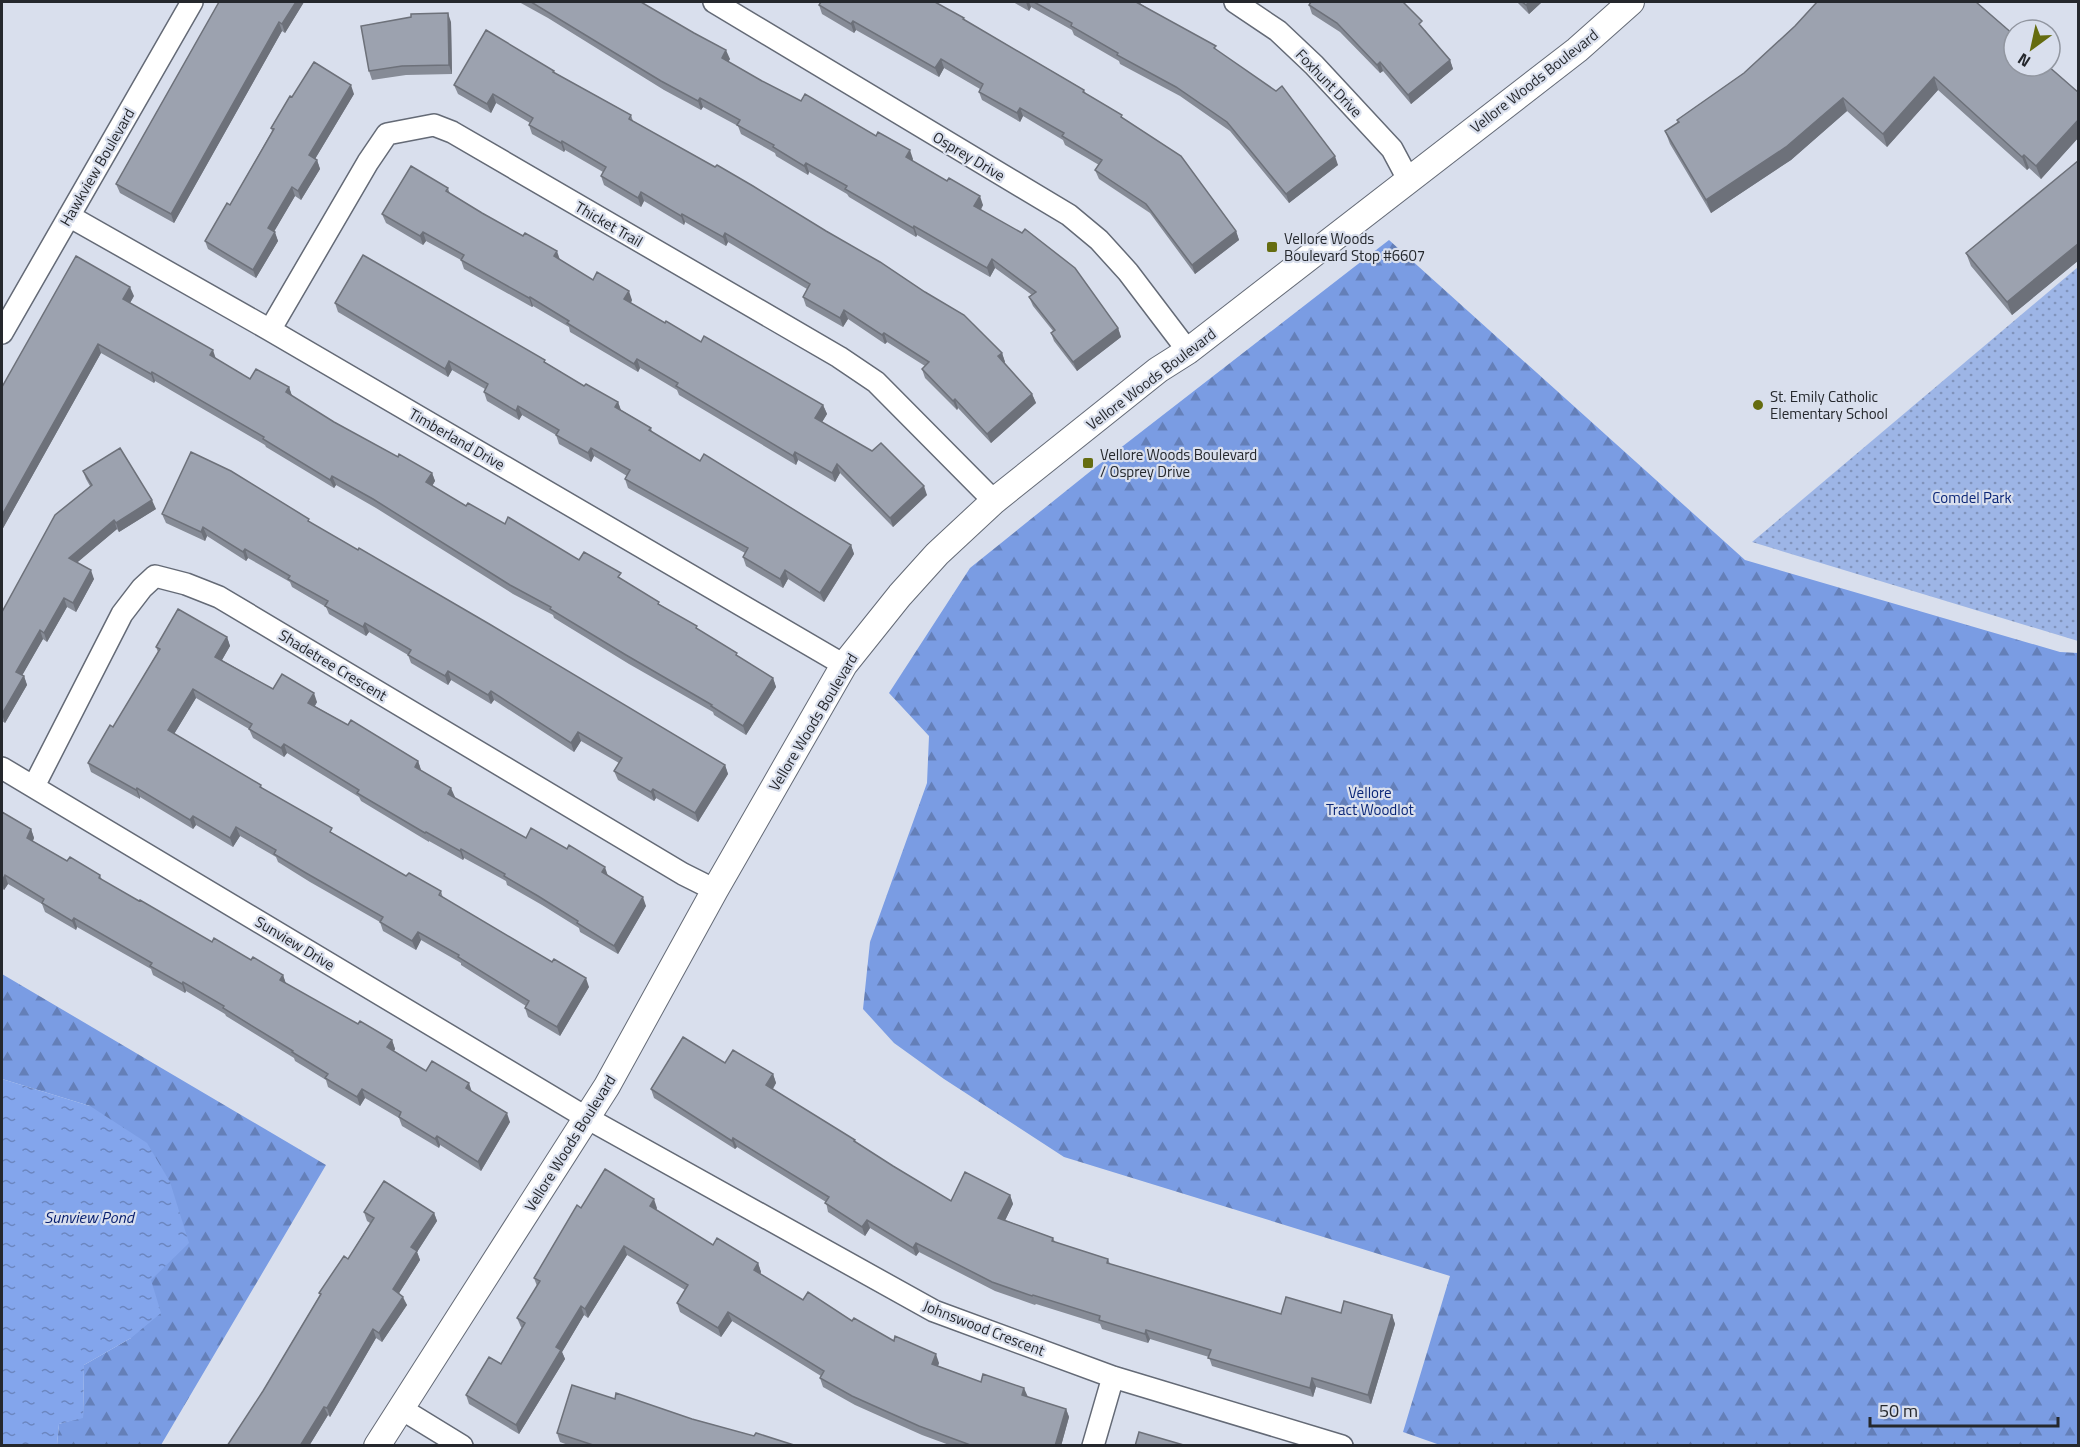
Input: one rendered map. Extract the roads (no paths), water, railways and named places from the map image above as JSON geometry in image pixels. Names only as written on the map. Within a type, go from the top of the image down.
[{"type":"street","name":"Hawkview Boulevard","points":[[2,333],[192,2]]},
{"type":"street","name":"Osprey Drive","points":[[714,2],[1069,215],[1099,240],[1128,272],[1188,351]]},
{"type":"street","name":"Foxhunt Drive","points":[[1235,2],[1278,31],[1314,65],[1392,149],[1408,179]]},
{"type":"street","name":"Vellore Woods Boulevard","points":[[377,1446],[587,1118],[844,665],[900,594],[937,554],[994,501],[1158,370],[1188,351],[1576,50],[1631,2]]},
{"type":"street","name":"Thicket Trail","points":[[270,330],[368,162],[387,134],[434,125],[452,132],[839,357],[876,382],[994,501]]},
{"type":"street","name":"Timberland Drive","points":[[69,216],[270,330],[844,665]]},
{"type":"street","name":"Shadetree Crescent","points":[[34,786],[122,614],[142,588],[155,576],[186,584],[219,597],[683,874],[715,890]]},
{"type":"street","name":"Sunview Drive","points":[[2,768],[587,1118]]},
{"type":"street","name":"Johnswood Crescent","points":[[587,1118],[934,1311],[1113,1377],[1342,1446]]},
{"type":"street","points":[[1093,1446],[1113,1377]]},
{"type":"street","points":[[400,1408],[462,1446]]},
{"type":"water","name":"Sunview Pond","points":[[2,1079],[90,1106],[147,1143],[170,1182],[189,1243],[151,1280],[161,1313],[131,1338],[84,1365],[83,1418],[59,1424],[57,1445],[2,1445]]},
{"type":"place","name":"Vellore Woods Boulevard Stop #6607","points":[[1272,247]]},
{"type":"place","name":"St. Emily Catholic Elementary School","points":[[1758,405]]},
{"type":"place","name":"Vellore Woods Boulevard / Osprey Drive","points":[[1088,463]]},
{"type":"park label","name":"Comdel Park","points":[[1972,497]]},
{"type":"park label","name":"Vellore Tract Woodlot","points":[[1370,800]]}]
